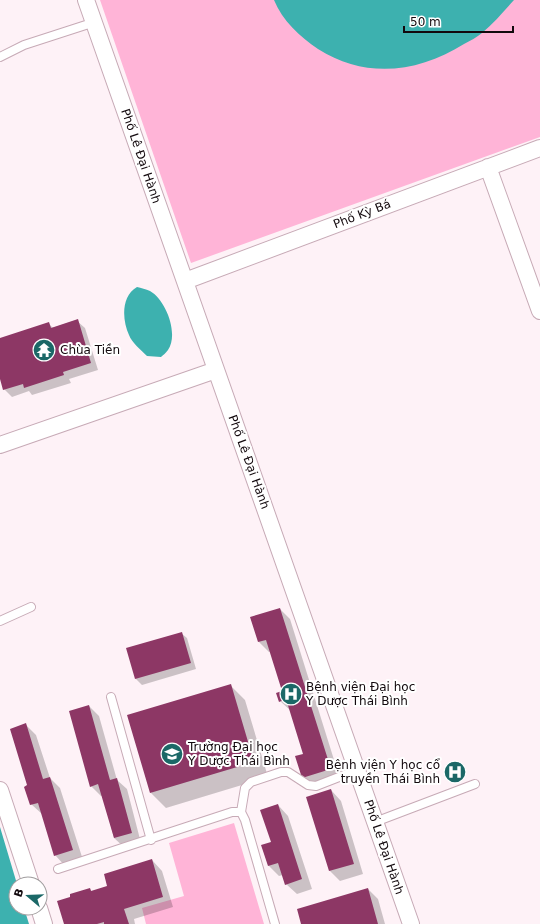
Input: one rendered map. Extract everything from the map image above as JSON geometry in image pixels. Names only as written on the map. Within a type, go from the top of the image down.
[{"type":"street","name":"Phố Lê Đại Hành","points":[[86,0],[411,924]]},
{"type":"street","name":"Phố Kỳ Bá","points":[[185,281],[540,148]]},
{"type":"street","points":[[488,167],[540,311]]},
{"type":"street","points":[[0,445],[216,370]]},
{"type":"street","points":[[0,790],[28,876]]},
{"type":"lane","points":[[0,57],[24,45],[95,22]]},
{"type":"lane","points":[[0,621],[31,607]]},
{"type":"lane","points":[[111,698],[151,840]]},
{"type":"lane","points":[[275,924],[245,820],[241,812],[245,788],[251,782],[282,772],[288,772],[308,785],[316,786],[357,770]]},
{"type":"lane","points":[[375,822],[475,784]]},
{"type":"lane","points":[[58,869],[151,840],[232,812],[241,812]]},
{"type":"shaded area","points":[[100,0],[540,0],[540,137],[191,263]]},
{"type":"shaded area","points":[[234,823],[264,924],[146,924],[142,908],[184,896],[169,843]]},
{"type":"water","points":[[274,0],[514,0],[499,17],[471,40],[446,54],[428,61],[391,69],[354,65],[336,59],[318,49],[292,28],[277,7]]},
{"type":"water","points":[[137,287],[148,290],[156,295],[166,309],[172,335],[168,350],[161,357],[147,356],[130,338],[125,322],[124,309],[128,296]]},
{"type":"water","points":[[0,827],[15,876],[8,876],[8,916],[26,916],[29,924],[0,924]]},
{"type":"building","name":"Chùa Tiền","points":[[78,319],[91,363],[63,372],[64,375],[24,388],[23,384],[3,390],[0,379],[0,338],[49,322],[51,328]]},
{"type":"building","points":[[280,608],[331,769],[302,778],[295,756],[303,754],[286,699],[279,702],[276,693],[282,691],[266,640],[258,642],[250,617]]},
{"type":"building","points":[[182,632],[191,663],[135,679],[126,648]]},
{"type":"building","points":[[231,684],[254,762],[150,793],[127,715]]},
{"type":"building","points":[[89,705],[110,780],[117,778],[132,833],[114,838],[98,784],[90,787],[69,711]]},
{"type":"building","points":[[26,723],[43,779],[50,777],[73,850],[54,856],[38,803],[30,805],[24,787],[27,785],[10,729]]},
{"type":"building","points":[[331,789],[354,864],[329,871],[306,797]]},
{"type":"building","points":[[278,804],[302,879],[285,885],[278,863],[268,866],[261,845],[271,842],[260,810]]},
{"type":"building","points":[[152,859],[163,897],[124,909],[129,924],[104,924],[104,922],[97,924],[64,924],[57,901],[70,897],[70,894],[90,888],[91,891],[107,886],[104,874]]},
{"type":"building","points":[[368,888],[378,924],[301,924],[297,909]]},
{"type":"place","name":"Chùa Tiền","points":[[44,350]]},
{"type":"place","name":"Bệnh viện Đại học Y Dược Thái Bình","points":[[291,694]]},
{"type":"place","name":"Trường Đại học Y Dược Thái Bình","points":[[172,754]]},
{"type":"place","name":"Bệnh viện Y học cổ truyền Thái Bình","points":[[455,772]]}]
